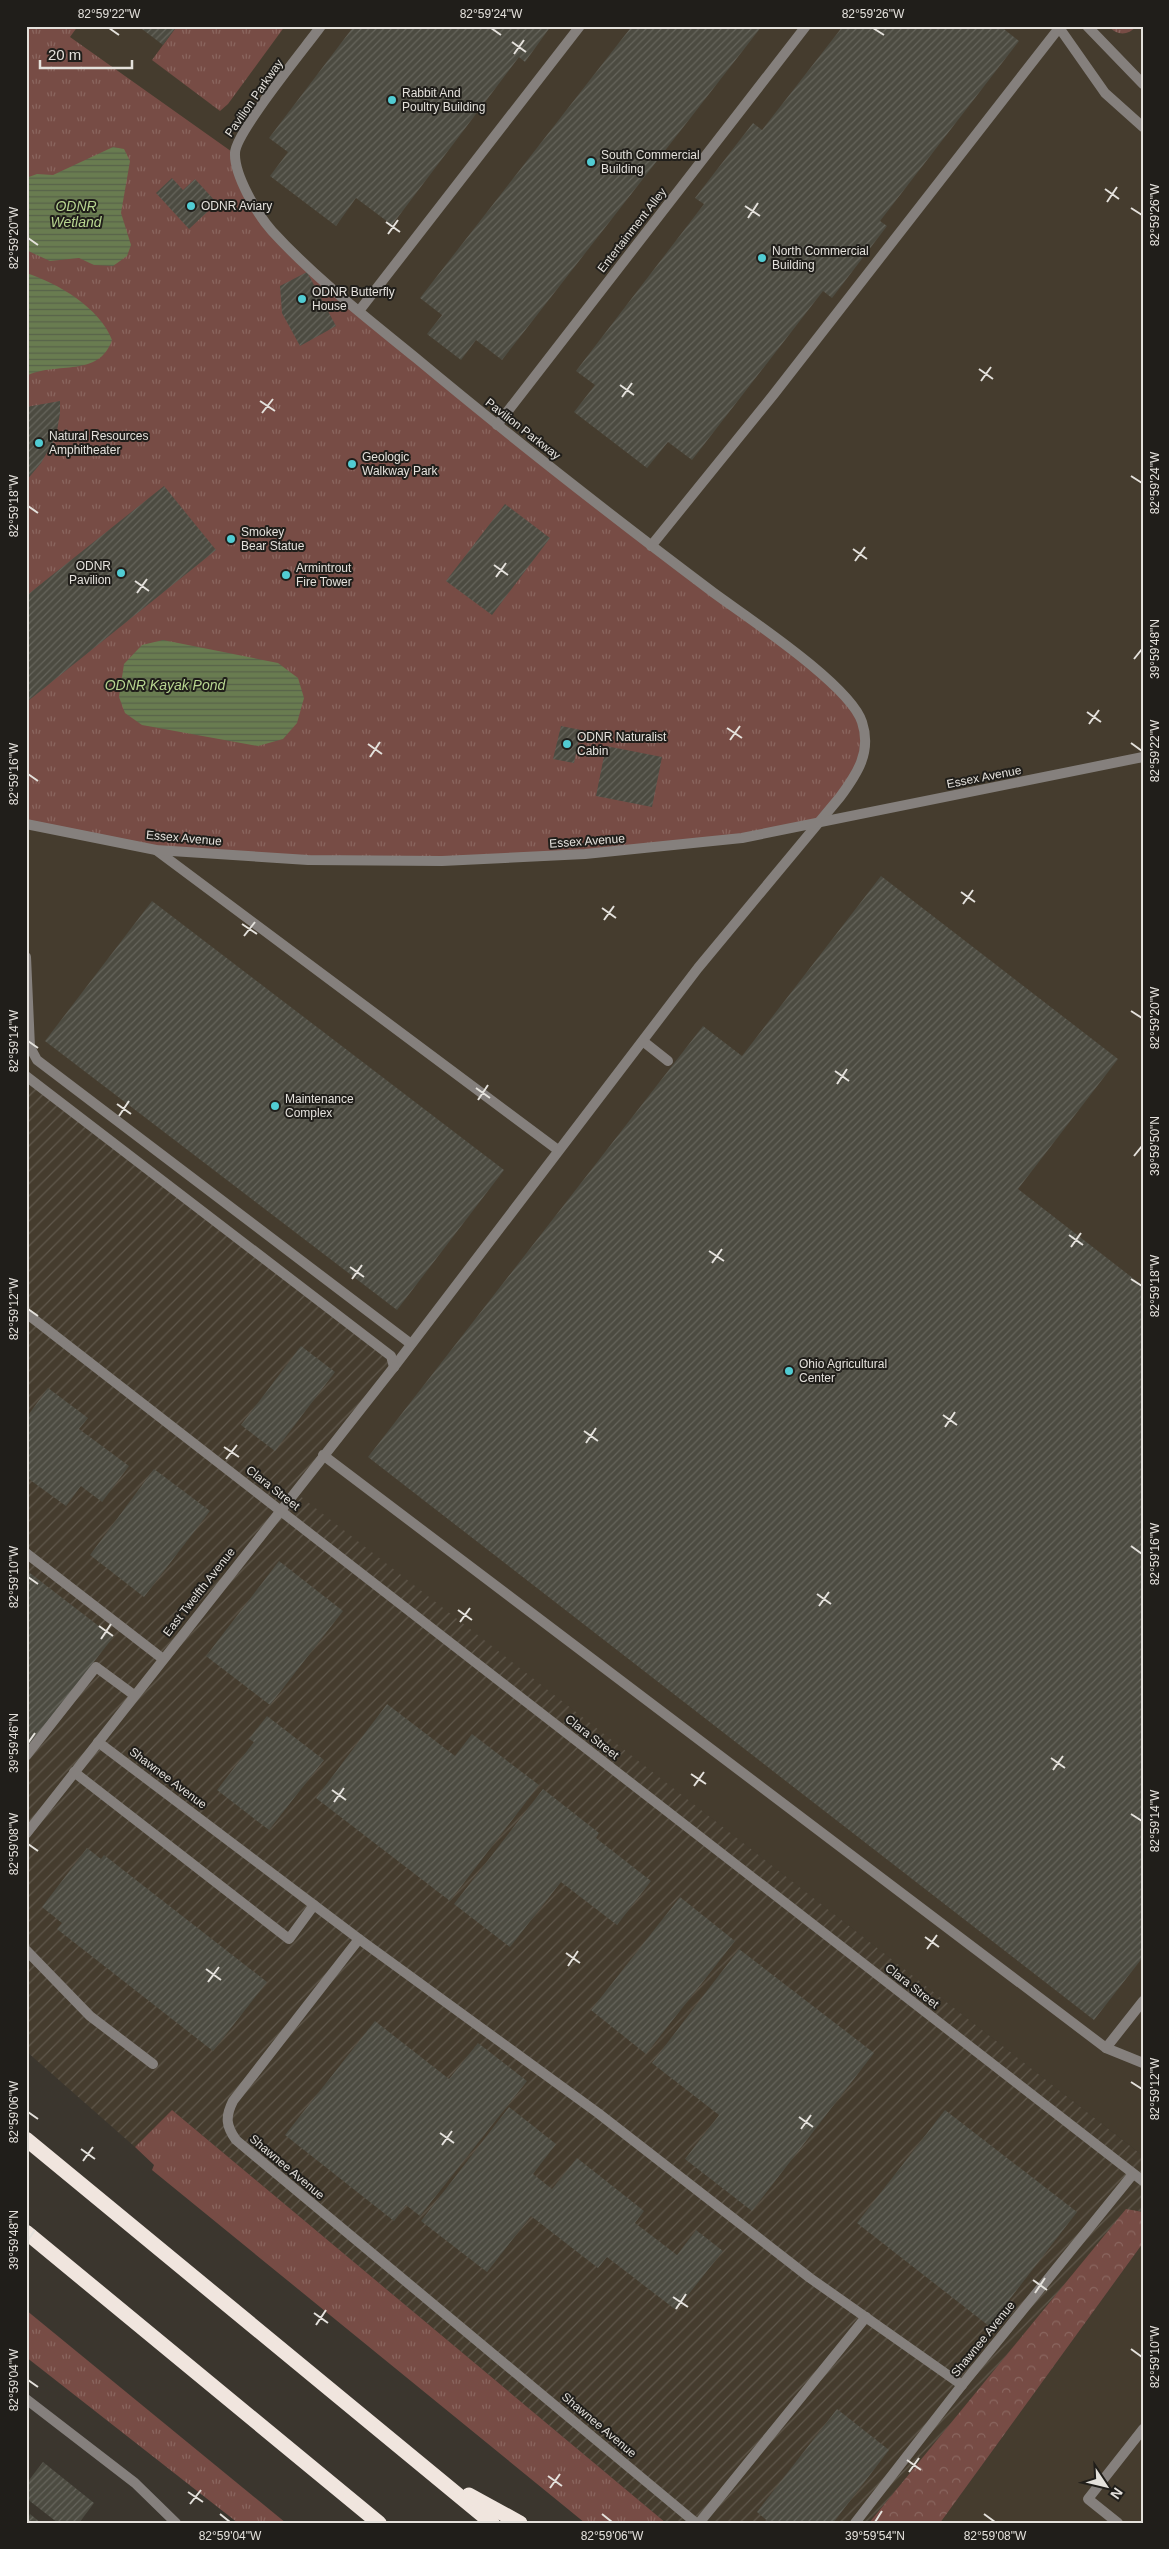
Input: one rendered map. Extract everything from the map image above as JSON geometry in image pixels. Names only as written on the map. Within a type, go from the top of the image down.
[{"type":"highway","points":[[26,2139],[492,2523]]},
{"type":"highway","points":[[26,2232],[379,2523]]},
{"type":"highway","points":[[440,2480],[520,2523]]},
{"type":"street","name":"Pavilion Parkway","points":[[321,26],[242,135],[235,149],[236,164],[261,216],[273,232],[317,276],[496,425],[651,546],[803,659],[851,703],[862,720],[866,740],[865,756],[857,773],[821,821],[698,968],[644,1042]]},
{"type":"street","points":[[359,311],[580,26]]},
{"type":"street","name":"Entertainment Alley","points":[[496,425],[806,26]]},
{"type":"street","points":[[1087,26],[1143,84]]},
{"type":"street","points":[[651,546],[774,394],[1058,27],[1105,93],[1143,127]]},
{"type":"street","name":"Essex Avenue","points":[[26,824],[156,850],[308,860],[452,860],[585,854],[666,848],[742,838],[1143,757]]},
{"type":"street","points":[[156,850],[558,1150]]},
{"type":"street","points":[[26,957],[30,1047],[37,1060],[411,1344]]},
{"type":"street","points":[[644,1042],[668,1061]]},
{"type":"street","name":"East Twelfth Avenue","points":[[28,1827],[98,1742],[280,1509],[394,1367],[558,1150],[644,1042]]},
{"type":"street","points":[[26,1076],[391,1356],[394,1367]]},
{"type":"street","name":"Clara Street","points":[[26,1313],[1143,2181]]},
{"type":"street","points":[[323,1455],[1106,2048],[1143,2063]]},
{"type":"street","points":[[26,1553],[163,1659]]},
{"type":"street","points":[[26,1756],[96,1666],[134,1695]]},
{"type":"street","name":"Shawnee Avenue","points":[[98,1742],[359,1939],[233,2101],[227,2114],[228,2128],[236,2140],[698,2523]]},
{"type":"street","points":[[74,1772],[288,1939],[314,1905]]},
{"type":"street","points":[[359,1939],[598,2114],[810,2278],[962,2385]]},
{"type":"street","points":[[26,1950],[90,2016],[153,2064]]},
{"type":"street","points":[[1106,2048],[1143,2000]]},
{"type":"street","name":"Shawnee Avenue","points":[[855,2523],[962,2385],[1133,2174]]},
{"type":"street","points":[[698,2523],[866,2317]]},
{"type":"street","points":[[26,2399],[135,2483],[176,2523]]},
{"type":"street","points":[[1118,2523],[1088,2499],[1143,2429]]},
{"type":"shaded area","points":[[26,26],[1143,26],[1143,2156],[294,1492],[26,1072]]},
{"type":"shaded area","points":[[26,1072],[400,1358],[295,1492],[1143,2156],[1143,2212],[1126,2210],[869,2523],[666,2523],[172,2110],[135,2147],[26,2051]]},
{"type":"shaded area","points":[[1143,2243],[1143,2523],[940,2523]]},
{"type":"green space","points":[[26,26],[78,26],[70,37],[235,154],[236,164],[273,232],[497,425],[796,653],[862,720],[865,756],[821,821],[742,838],[442,861],[156,850],[26,824]]},
{"type":"green space","points":[[177,26],[285,26],[228,104],[220,111],[152,60]]},
{"type":"green space","points":[[1108,26],[1137,26],[1130,32],[1122,34],[1115,32]]},
{"type":"green space","points":[[172,2110],[666,2523],[585,2523],[152,2170],[154,2165],[135,2147]]},
{"type":"green space","points":[[1126,2209],[1143,2212],[1143,2243],[940,2523],[869,2523]]},
{"type":"green space","points":[[26,2310],[286,2523],[238,2523],[26,2357]]},
{"type":"water","name":"ODNR Wetland","points":[[113,147],[124,149],[130,161],[121,213],[131,245],[127,256],[113,266],[94,265],[79,258],[50,261],[26,250],[26,178],[37,174],[53,175]]},
{"type":"water","points":[[26,273],[64,290],[88,307],[106,328],[112,340],[106,352],[97,360],[87,364],[51,369],[26,376]]},
{"type":"water","name":"ODNR Kayak Pond","points":[[163,640],[278,663],[298,678],[304,698],[297,723],[283,739],[258,746],[142,725],[125,713],[119,697],[124,664],[142,645]]},
{"type":"building","points":[[138,26],[177,26],[163,45]]},
{"type":"building","name":"Rabbit And Poultry Building","points":[[354,26],[551,26],[525,62],[519,57],[392,225],[356,198],[336,226],[270,176],[288,152],[269,138]]},
{"type":"building","name":"South Commercial Building","points":[[632,26],[762,26],[502,360],[476,340],[461,360],[427,334],[442,315],[420,298]]},
{"type":"building","name":"North Commercial Building","points":[[843,26],[1000,26],[1019,41],[880,221],[887,226],[832,298],[823,291],[692,460],[668,442],[647,468],[574,412],[595,385],[576,371],[704,204],[695,198],[753,123],[762,130]]},
{"type":"building","name":"ODNR Aviary","points":[[172,178],[183,190],[195,179],[217,203],[189,229],[156,193]]},
{"type":"building","name":"ODNR Butterfly House","points":[[307,272],[336,326],[300,346],[282,313],[280,286]]},
{"type":"building","name":"Natural Resources Amphitheater","points":[[60,401],[56,437],[41,463],[26,481],[26,407]]},
{"type":"building","name":"ODNR Pavilion","points":[[164,486],[216,550],[28,701],[26,699],[26,596]]},
{"type":"building","points":[[505,504],[550,538],[492,615],[446,581]]},
{"type":"building","name":"ODNR Naturalist Cabin","points":[[561,726],[581,730],[574,763],[553,759]]},
{"type":"building","points":[[606,746],[662,757],[652,807],[596,796]]},
{"type":"building","name":"Ohio Agricultural Center","points":[[881,876],[1118,1059],[1018,1189],[1143,1286],[1143,1957],[1094,2020],[368,1457],[703,1026],[742,1056]]},
{"type":"building","name":"Maintenance Complex","points":[[152,901],[504,1170],[397,1310],[45,1041]]},
{"type":"building","points":[[301,1346],[335,1372],[275,1451],[241,1425]]},
{"type":"building","points":[[48,1388],[88,1418],[79,1429],[129,1466],[102,1502],[81,1486],[66,1506],[26,1477],[26,1418]]},
{"type":"building","points":[[154,1469],[210,1511],[144,1597],[90,1555]]},
{"type":"building","points":[[279,1561],[343,1611],[270,1705],[206,1656]]},
{"type":"building","points":[[26,1570],[113,1637],[26,1751]]},
{"type":"building","points":[[387,1704],[455,1756],[472,1734],[539,1785],[450,1901],[316,1798]]},
{"type":"building","points":[[267,1716],[324,1760],[269,1830],[217,1790],[254,1742],[249,1739]]},
{"type":"building","points":[[543,1789],[599,1833],[596,1838],[651,1881],[617,1925],[561,1882],[510,1947],[454,1904]]},
{"type":"building","points":[[87,1848],[101,1859],[104,1855],[267,1982],[213,2051],[57,1929],[62,1923],[42,1907]]},
{"type":"building","points":[[680,1897],[735,1941],[646,2054],[591,2010]]},
{"type":"building","points":[[739,1949],[874,2053],[752,2211],[685,2159],[719,2115],[652,2063]]},
{"type":"building","points":[[375,2021],[449,2079],[478,2043],[527,2081],[420,2216],[406,2205],[394,2221],[285,2135]]},
{"type":"building","points":[[509,2107],[556,2144],[533,2174],[552,2189],[577,2158],[644,2211],[635,2223],[677,2255],[696,2230],[723,2251],[676,2310],[607,2257],[598,2268],[531,2216],[487,2272],[421,2221]]},
{"type":"building","points":[[945,2110],[1077,2212],[989,2326],[857,2223]]},
{"type":"building","points":[[837,2409],[889,2450],[833,2523],[770,2523],[757,2512]]},
{"type":"building","points":[[43,2462],[94,2503],[79,2523],[58,2523],[26,2498],[26,2484]]},
{"type":"building","points":[[30,2514],[41,2523],[26,2523]]},
{"type":"place","name":"Rabbit And Poultry Building","points":[[392,100]]},
{"type":"place","name":"South Commercial Building","points":[[591,162]]},
{"type":"place","name":"ODNR Aviary","points":[[191,206]]},
{"type":"place","name":"North Commercial Building","points":[[762,258]]},
{"type":"place","name":"ODNR Butterfly House","points":[[302,299]]},
{"type":"place","name":"Natural Resources Amphitheater","points":[[39,443]]},
{"type":"place","name":"Geologic Walkway Park","points":[[352,464]]},
{"type":"place","name":"Smokey Bear Statue","points":[[231,539]]},
{"type":"place","name":"ODNR Pavilion","points":[[121,573]]},
{"type":"place","name":"Armintrout Fire Tower","points":[[286,575]]},
{"type":"place","name":"ODNR Naturalist Cabin","points":[[567,744]]},
{"type":"place","name":"Maintenance Complex","points":[[275,1106]]},
{"type":"place","name":"Ohio Agricultural Center","points":[[789,1371]]}]
